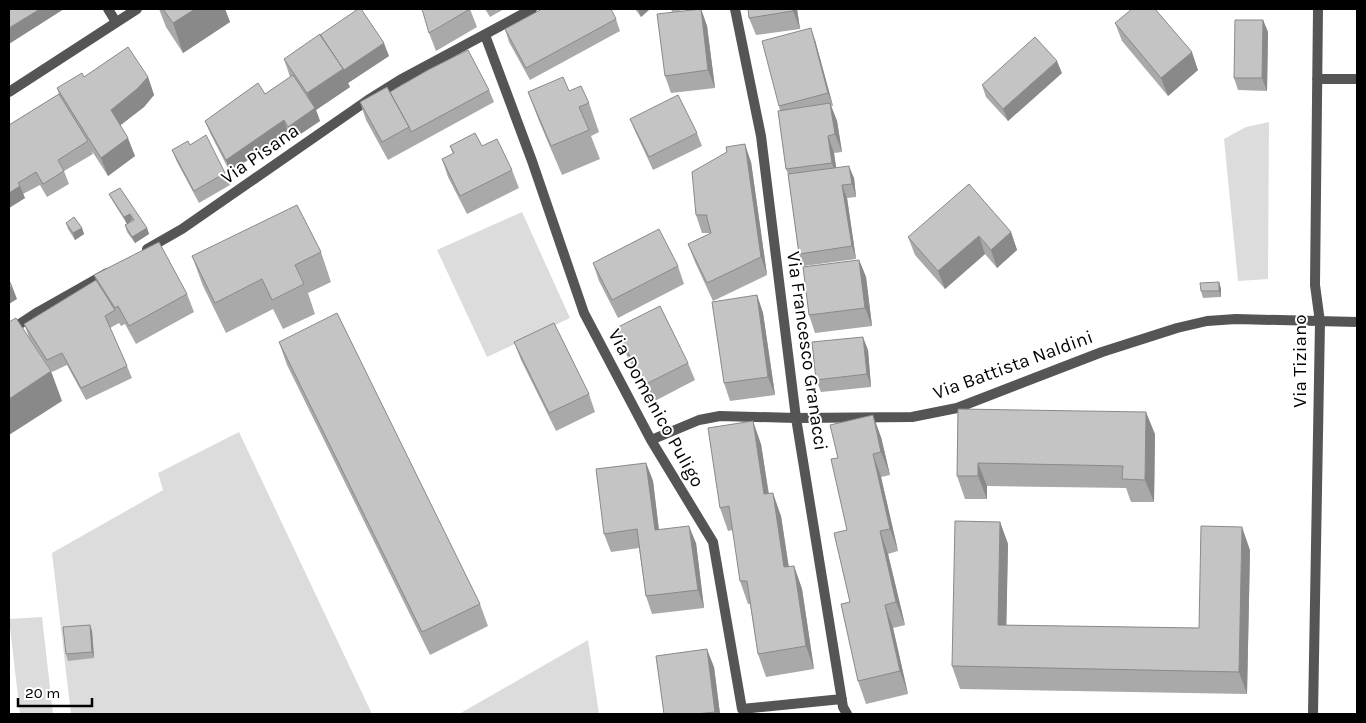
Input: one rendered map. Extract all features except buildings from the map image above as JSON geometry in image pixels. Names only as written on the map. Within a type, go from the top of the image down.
[{"type":"street","points":[[108,9],[116,22]]},
{"type":"street","points":[[9,92],[137,9]]},
{"type":"street","name":"Via Pisana","points":[[140,254],[182,229],[368,100],[400,80],[532,9]]},
{"type":"street","name":"Via Francesco Granacci","points":[[735,9],[761,136],[796,418],[843,707],[847,714]]},
{"type":"street","name":"Via Tiziano","points":[[1313,714],[1320,322],[1315,285],[1318,9]]},
{"type":"street","name":"Via Domenico Puligo","points":[[485,35],[532,161],[584,313],[651,440],[713,542],[742,709],[842,698]]},
{"type":"street","points":[[1317,79],[1357,80]]},
{"type":"street","points":[[9,331],[114,268]]},
{"type":"street","name":"Via Battista Naldini","points":[[651,440],[711,417],[912,417],[957,408],[1102,352],[1177,328],[1207,321],[1236,318],[1357,322]]},
{"type":"shaded area","points":[[1269,122],[1268,279],[1238,281],[1224,139],[1246,127]]},
{"type":"shaded area","points":[[522,212],[570,318],[487,357],[437,250]]},
{"type":"shaded area","points":[[239,432],[372,714],[71,714],[52,553],[163,490],[158,473]]},
{"type":"shaded area","points":[[42,617],[53,714],[20,714],[9,619]]},
{"type":"shaded area","points":[[588,640],[599,714],[459,714]]}]
